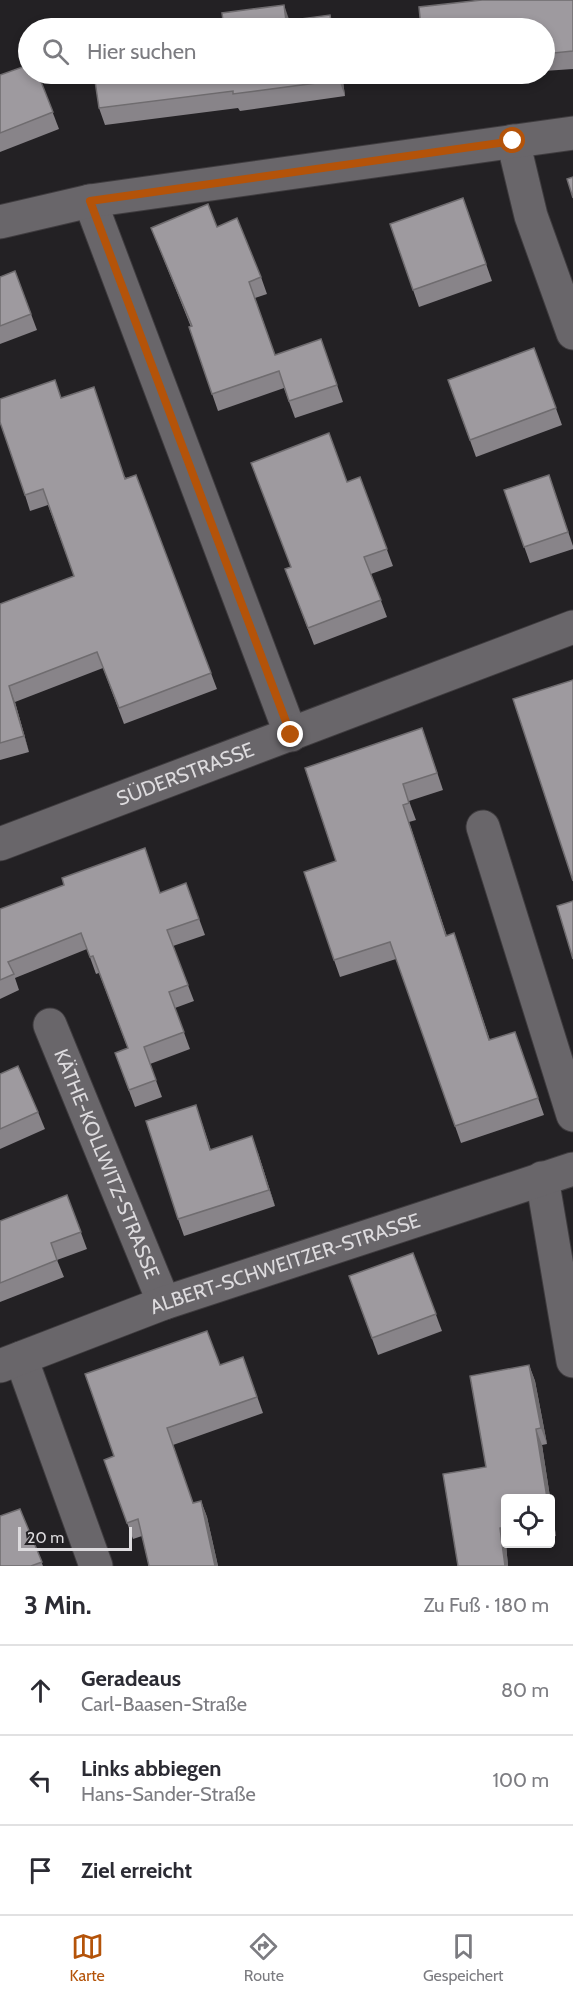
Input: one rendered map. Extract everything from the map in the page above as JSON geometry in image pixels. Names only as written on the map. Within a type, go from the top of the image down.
[{"type":"street","points":[[0,222],[90,201],[573,133]]},
{"type":"street","points":[[513,141],[531,216],[573,333]]},
{"type":"street","points":[[90,201],[291,735]]},
{"type":"street","name":"SÜDERSTRASSE","points":[[0,844],[573,627]]},
{"type":"street","points":[[483,827],[573,1115]]},
{"type":"street","name":"KÄTHE-KOLLWITZ-STRASSE","points":[[50,1025],[164,1303]]},
{"type":"street","name":"ALBERT-SCHWEITZER-STRASSE","points":[[10,1362],[164,1303],[573,1169]]},
{"type":"street","points":[[542,1178],[573,1361]]},
{"type":"street","points":[[10,1362],[96,1566]]},
{"type":"building","points":[[482,0],[573,0],[573,51],[555,53],[555,18],[420,18],[419,7]]},
{"type":"building","points":[[284,5],[286,18],[223,18],[222,13]]},
{"type":"building","points":[[330,15],[330,18],[308,18]]},
{"type":"building","points":[[18,69],[18,84],[42,84],[53,112],[0,133],[0,75]]},
{"type":"building","points":[[95,84],[309,84],[233,94],[233,91],[99,108]]},
{"type":"building","points":[[573,177],[573,198],[567,179]]},
{"type":"building","points":[[463,198],[486,264],[413,290],[390,224]]},
{"type":"building","points":[[208,204],[217,227],[237,218],[261,277],[249,282],[275,355],[321,339],[337,385],[289,401],[279,371],[212,394],[189,327],[192,326],[151,228]]},
{"type":"building","points":[[15,271],[31,314],[0,326],[0,277]]},
{"type":"building","points":[[534,348],[556,408],[470,440],[448,380]]},
{"type":"building","points":[[55,380],[61,398],[94,387],[125,479],[136,475],[211,673],[119,708],[97,652],[9,686],[24,736],[0,743],[0,604],[74,576],[43,489],[25,495],[0,422],[0,399]]},
{"type":"building","points":[[329,433],[347,482],[360,477],[387,549],[364,557],[381,600],[308,628],[285,569],[291,567],[251,463]]},
{"type":"building","points":[[549,475],[568,532],[524,547],[504,490]]},
{"type":"building","points":[[573,680],[573,881],[513,699]]},
{"type":"building","points":[[422,728],[437,773],[403,784],[409,803],[403,805],[446,936],[454,933],[489,1040],[515,1032],[538,1098],[455,1126],[390,942],[334,960],[304,872],[336,861],[305,768]]},
{"type":"building","points":[[145,848],[160,893],[186,883],[199,919],[167,930],[188,985],[169,992],[184,1032],[144,1047],[156,1080],[129,1090],[115,1053],[128,1048],[93,956],[90,957],[81,933],[8,962],[14,974],[0,980],[0,909],[64,885],[62,878]]},
{"type":"building","points":[[573,901],[573,959],[557,906]]},
{"type":"building","points":[[18,1066],[38,1112],[0,1129],[0,1074]]},
{"type":"building","points":[[196,1105],[210,1150],[252,1136],[269,1190],[178,1219],[146,1121]]},
{"type":"building","points":[[67,1195],[81,1232],[51,1243],[57,1260],[0,1283],[0,1221]]},
{"type":"building","points":[[413,1253],[436,1314],[372,1338],[349,1276]]},
{"type":"building","points":[[207,1331],[220,1365],[243,1357],[257,1397],[167,1428],[193,1503],[201,1501],[215,1566],[149,1566],[138,1519],[127,1523],[104,1460],[114,1456],[85,1374]]},
{"type":"building","points":[[529,1365],[541,1428],[536,1429],[546,1494],[501,1494],[501,1548],[505,1566],[458,1566],[443,1474],[486,1467],[470,1376]]},
{"type":"building","points":[[20,1509],[42,1562],[31,1566],[0,1566],[0,1516]]},
{"type":"route","points":[[291,735],[90,201],[513,141]]}]
